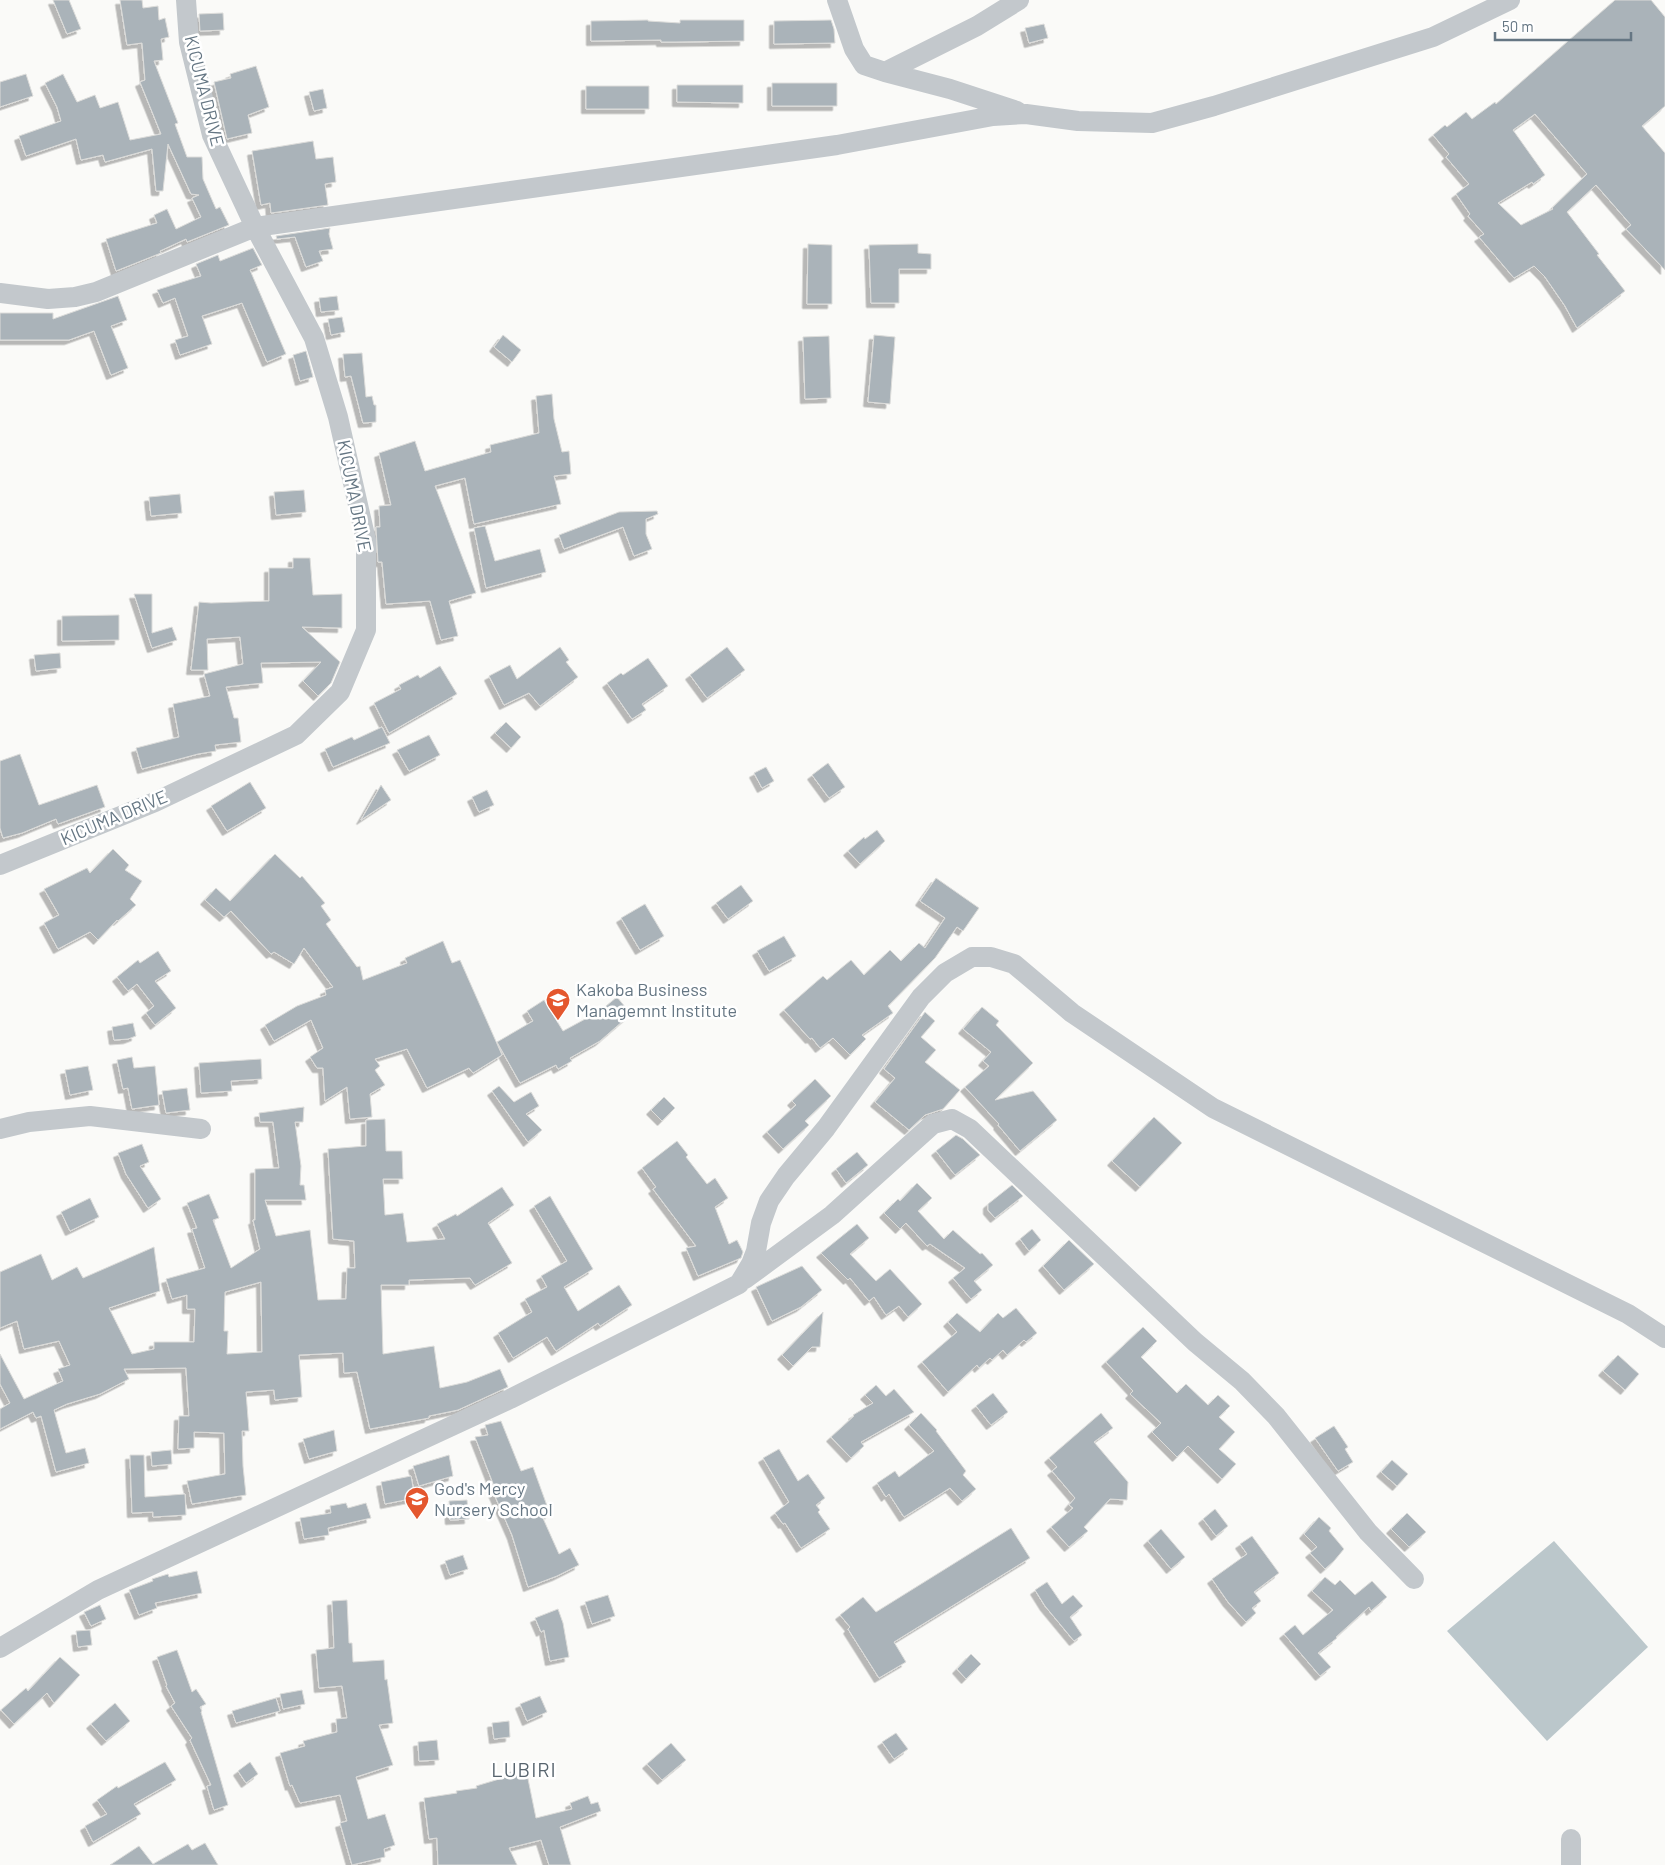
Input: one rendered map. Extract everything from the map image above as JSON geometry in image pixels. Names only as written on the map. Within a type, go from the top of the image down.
[{"type":"street","name":"KICUMA DRIVE","points":[[0,865],[155,802],[296,735],[340,692],[366,630],[366,540],[338,418],[314,338],[255,227],[212,136],[189,42],[186,0]]},
{"type":"street","points":[[837,0],[854,49],[864,64],[884,72],[950,89],[1026,114],[1078,121],[1152,122],[1214,106],[1433,37],[1510,0]]},
{"type":"street","points":[[884,72],[977,26],[1019,0]]},
{"type":"street","points":[[0,293],[48,299],[89,294],[255,227],[837,145],[993,116],[1026,114]]},
{"type":"street","points":[[739,1284],[751,1264],[756,1251],[761,1223],[769,1200],[786,1176],[826,1128],[921,997],[945,973],[972,957],[991,957],[1014,964],[1072,1013],[1212,1108],[1628,1314],[1665,1338]]},
{"type":"street","points":[[0,1129],[29,1122],[90,1116],[201,1129]]},
{"type":"street","points":[[0,1648],[98,1590],[510,1399],[739,1284],[832,1215],[933,1124],[952,1119],[970,1129],[1195,1342],[1242,1381],[1276,1416],[1368,1532],[1414,1579]]},
{"type":"street","points":[[1571,1839],[1571,1865]]},
{"type":"shaded area","points":[[1554,1541],[1648,1647],[1547,1741],[1447,1631]]},
{"type":"building","points":[[53,0],[69,0],[81,29],[67,34]]},
{"type":"building","points":[[120,0],[142,0],[143,8],[158,6],[159,20],[165,18],[169,37],[161,39],[163,60],[154,61],[178,123],[175,124],[187,157],[202,157],[203,179],[216,209],[220,207],[229,225],[187,242],[186,239],[160,251],[161,253],[116,271],[106,239],[157,223],[154,215],[167,209],[176,229],[201,217],[192,198],[199,195],[191,194],[168,144],[163,191],[156,191],[152,149],[105,162],[103,155],[81,160],[76,139],[26,156],[19,136],[61,121],[57,107],[45,83],[63,74],[77,102],[95,95],[100,108],[118,102],[130,140],[161,134],[140,82],[145,80],[142,43],[127,45]]},
{"type":"building","points":[[1615,0],[1651,0],[1665,17],[1665,106],[1642,126],[1665,153],[1665,270],[1626,229],[1631,225],[1596,185],[1567,212],[1625,291],[1577,328],[1565,306],[1545,277],[1534,266],[1514,278],[1479,237],[1484,234],[1468,216],[1470,214],[1456,194],[1469,184],[1446,157],[1449,154],[1433,135],[1466,112],[1472,119],[1495,102],[1496,104]],"holes":[[[1535,114],[1587,174],[1553,209],[1521,225],[1498,203],[1532,182],[1533,184],[1545,175],[1513,130]]]},
{"type":"building","points":[[223,13],[224,30],[200,31],[199,14]]},
{"type":"building","points":[[648,20],[680,23],[680,20],[744,20],[744,41],[591,41],[591,21]]},
{"type":"building","points":[[831,20],[835,43],[774,44],[774,21]]},
{"type":"building","points":[[1044,24],[1048,38],[1029,43],[1025,28]]},
{"type":"building","points":[[256,66],[269,107],[248,115],[252,133],[227,139],[214,82],[231,78],[230,74]]},
{"type":"building","points":[[26,74],[33,96],[0,107],[0,82]]},
{"type":"building","points":[[772,83],[837,83],[837,106],[772,106]]},
{"type":"building","points":[[677,85],[743,85],[743,103],[677,102]]},
{"type":"building","points":[[586,86],[649,86],[649,109],[586,109]]},
{"type":"building","points":[[323,89],[327,108],[314,111],[309,92]]},
{"type":"building","points":[[313,141],[316,159],[333,157],[336,182],[325,184],[328,205],[271,213],[270,203],[261,205],[252,151]]},
{"type":"building","points":[[330,228],[329,234],[333,249],[319,251],[323,261],[306,267],[295,237],[277,239],[276,236]]},
{"type":"building","points":[[808,244],[832,245],[832,304],[807,304]]},
{"type":"building","points":[[918,244],[918,253],[931,254],[931,269],[899,269],[899,303],[871,303],[869,245]]},
{"type":"building","points":[[253,248],[262,265],[250,270],[286,354],[267,362],[242,303],[202,316],[212,344],[180,355],[175,340],[188,336],[175,298],[163,303],[157,290],[201,276],[196,264],[218,255],[220,261]]},
{"type":"building","points":[[118,296],[127,320],[111,326],[128,368],[111,375],[94,331],[69,340],[0,340],[0,313],[53,313],[53,319]]},
{"type":"building","points":[[337,296],[339,310],[321,312],[319,298]]},
{"type":"building","points":[[342,317],[345,332],[331,335],[328,319]]},
{"type":"building","points":[[503,335],[521,350],[512,362],[494,347]]},
{"type":"building","points":[[874,335],[895,337],[890,404],[868,402]]},
{"type":"building","points":[[829,336],[831,398],[805,399],[803,337]]},
{"type":"building","points":[[306,351],[313,377],[300,381],[293,355]]},
{"type":"building","points":[[362,353],[366,397],[372,396],[374,405],[376,405],[376,422],[363,423],[351,376],[345,377],[343,354]]},
{"type":"building","points":[[552,394],[554,419],[562,452],[569,451],[571,474],[554,476],[561,504],[474,524],[465,478],[435,486],[476,593],[449,601],[458,636],[441,640],[430,601],[386,604],[382,562],[378,562],[376,527],[380,527],[379,506],[391,505],[379,453],[415,441],[425,471],[491,452],[490,445],[539,433],[536,396]]},
{"type":"building","points":[[304,490],[306,512],[276,515],[274,492]]},
{"type":"building","points":[[180,494],[182,513],[151,516],[149,497]]},
{"type":"building","points":[[657,511],[658,514],[646,519],[646,534],[652,549],[634,556],[623,527],[564,549],[559,535],[619,512]]},
{"type":"building","points":[[485,526],[495,561],[540,549],[546,572],[486,588],[474,528]]},
{"type":"building","points":[[293,558],[310,558],[313,595],[342,594],[342,628],[302,627],[340,662],[331,683],[318,696],[303,681],[321,662],[261,663],[263,683],[226,687],[234,718],[238,718],[241,742],[215,745],[216,751],[142,769],[136,748],[179,737],[173,704],[210,696],[204,674],[243,664],[240,637],[207,639],[208,670],[191,670],[199,602],[269,601],[269,568],[293,568]]},
{"type":"building","points":[[134,594],[152,594],[152,633],[172,627],[177,640],[152,648]]},
{"type":"building","points":[[119,615],[119,640],[62,641],[62,616]]},
{"type":"building","points":[[560,647],[569,660],[566,662],[578,677],[540,706],[529,693],[504,705],[489,676],[510,665],[517,679]]},
{"type":"building","points":[[727,647],[745,670],[707,698],[690,675]]},
{"type":"building","points":[[60,653],[61,668],[36,671],[34,655]]},
{"type":"building","points":[[648,658],[668,686],[642,704],[646,710],[632,719],[607,683]]},
{"type":"building","points":[[440,666],[457,694],[389,733],[374,703],[401,689],[399,685],[418,675],[420,678]]},
{"type":"building","points":[[506,722],[521,737],[511,748],[495,733]]},
{"type":"building","points":[[382,727],[390,743],[333,767],[325,749],[352,737],[354,740]]},
{"type":"building","points":[[429,735],[440,755],[409,771],[397,750]]},
{"type":"building","points":[[20,754],[39,805],[97,785],[105,807],[58,824],[56,819],[22,833],[3,838],[0,828],[0,761]]},
{"type":"building","points":[[828,763],[845,787],[829,798],[812,775]]},
{"type":"building","points":[[766,767],[774,781],[762,788],[754,773]]},
{"type":"building","points":[[250,782],[266,808],[227,831],[211,806]]},
{"type":"building","points":[[381,785],[391,800],[361,820]]},
{"type":"building","points":[[487,790],[494,805],[479,812],[472,797]]},
{"type":"building","points":[[877,830],[885,841],[860,864],[848,851],[864,837],[865,839]]},
{"type":"building","points":[[113,849],[129,865],[125,870],[142,881],[130,899],[136,905],[117,920],[98,940],[90,932],[58,949],[44,923],[59,915],[44,889],[87,868],[90,873]]},
{"type":"building","points":[[275,854],[300,878],[302,876],[325,903],[321,906],[331,920],[326,924],[357,967],[360,966],[363,980],[407,963],[405,958],[443,941],[452,963],[460,960],[502,1055],[473,1073],[469,1068],[427,1088],[407,1049],[375,1059],[380,1066],[375,1070],[385,1085],[370,1094],[372,1117],[350,1119],[347,1087],[325,1101],[323,1068],[317,1068],[310,1057],[323,1048],[311,1020],[274,1041],[265,1025],[297,1006],[326,995],[325,990],[333,987],[304,948],[294,964],[274,952],[271,954],[231,911],[224,917],[205,900],[216,888],[230,901]]},
{"type":"building","points":[[936,878],[979,908],[963,931],[957,927],[935,958],[888,1006],[893,1013],[862,1035],[866,1039],[850,1055],[833,1038],[820,1048],[784,1010],[823,976],[827,980],[851,960],[864,975],[890,950],[901,961],[919,943],[925,948],[945,918],[920,901]]},
{"type":"building","points":[[741,885],[753,901],[728,919],[716,903]]},
{"type":"building","points":[[645,904],[664,936],[640,950],[621,918]]},
{"type":"building","points":[[784,936],[796,956],[769,971],[757,951]]},
{"type":"building","points":[[158,951],[171,971],[155,981],[176,1008],[155,1025],[146,1013],[154,1006],[137,984],[128,991],[117,977],[138,960],[140,963]]},
{"type":"building","points":[[617,997],[631,1014],[600,1041],[570,1058],[572,1061],[558,1069],[556,1065],[520,1083],[497,1042],[533,1021],[527,1011],[544,1000],[563,1031],[600,1011]]},
{"type":"building","points":[[982,1007],[999,1021],[996,1025],[1033,1063],[995,1100],[1033,1091],[1057,1120],[1020,1151],[999,1124],[965,1087],[989,1066],[983,1061],[991,1052],[963,1029]]},
{"type":"building","points":[[925,1012],[935,1021],[921,1037],[936,1050],[925,1062],[960,1090],[943,1109],[925,1115],[909,1130],[875,1102],[895,1078],[884,1069]]},
{"type":"building","points":[[133,1023],[136,1036],[128,1039],[114,1040],[112,1027]]},
{"type":"building","points":[[132,1057],[134,1068],[155,1066],[159,1105],[132,1109],[128,1088],[123,1089],[117,1060]]},
{"type":"building","points":[[261,1059],[262,1079],[231,1081],[232,1091],[201,1093],[199,1063]]},
{"type":"building","points":[[88,1066],[93,1090],[70,1095],[65,1070]]},
{"type":"building","points":[[815,1079],[831,1096],[805,1121],[809,1125],[783,1149],[767,1132],[796,1105],[792,1101]]},
{"type":"building","points":[[499,1086],[514,1102],[531,1092],[539,1106],[526,1114],[542,1130],[528,1142],[492,1091]]},
{"type":"building","points":[[187,1088],[190,1110],[166,1113],[162,1091]]},
{"type":"building","points":[[664,1097],[675,1108],[662,1121],[651,1110]]},
{"type":"building","points":[[304,1107],[303,1122],[295,1122],[301,1166],[300,1185],[304,1185],[306,1200],[265,1200],[276,1236],[310,1230],[318,1300],[346,1299],[347,1268],[355,1268],[354,1241],[333,1239],[328,1149],[366,1146],[366,1120],[385,1119],[386,1151],[402,1151],[403,1179],[383,1179],[385,1215],[403,1213],[407,1242],[445,1239],[437,1224],[456,1214],[457,1216],[502,1187],[514,1205],[488,1223],[512,1263],[475,1285],[470,1278],[409,1280],[409,1285],[381,1285],[383,1354],[434,1346],[440,1388],[467,1382],[500,1369],[508,1387],[458,1410],[429,1416],[429,1418],[370,1429],[357,1372],[344,1373],[343,1353],[299,1355],[302,1397],[275,1400],[274,1390],[246,1392],[249,1431],[242,1431],[246,1495],[192,1504],[187,1481],[225,1474],[224,1433],[194,1432],[194,1448],[178,1449],[179,1416],[189,1416],[186,1368],[124,1369],[129,1379],[100,1394],[54,1410],[66,1453],[85,1448],[89,1463],[56,1472],[41,1416],[36,1418],[33,1412],[0,1429],[0,1409],[10,1403],[0,1384],[0,1354],[24,1399],[63,1381],[58,1369],[70,1365],[59,1341],[24,1349],[17,1321],[0,1328],[0,1272],[41,1254],[52,1280],[77,1267],[83,1278],[154,1247],[160,1291],[109,1308],[132,1354],[154,1349],[154,1342],[194,1342],[195,1309],[187,1309],[187,1295],[172,1299],[166,1279],[205,1268],[192,1229],[197,1228],[187,1203],[209,1194],[219,1218],[213,1220],[231,1268],[260,1249],[253,1220],[255,1220],[255,1169],[279,1168],[273,1122],[260,1122],[259,1113]],"holes":[[[261,1282],[262,1352],[227,1354],[228,1331],[224,1331],[225,1292]]]},
{"type":"building","points":[[1154,1117],[1182,1143],[1140,1187],[1112,1161]]},
{"type":"building","points":[[956,1135],[980,1155],[955,1175],[936,1151]]},
{"type":"building","points":[[677,1141],[688,1155],[686,1157],[707,1184],[715,1178],[728,1198],[715,1207],[729,1244],[737,1240],[743,1252],[741,1258],[698,1276],[686,1248],[696,1246],[653,1189],[656,1187],[642,1168]]},
{"type":"building","points":[[142,1144],[149,1162],[140,1166],[161,1199],[148,1208],[126,1174],[118,1153]]},
{"type":"building","points":[[857,1152],[868,1165],[846,1183],[836,1169]]},
{"type":"building","points":[[917,1183],[932,1198],[918,1211],[944,1239],[953,1230],[980,1254],[982,1253],[993,1265],[974,1281],[982,1290],[971,1299],[953,1278],[965,1268],[930,1244],[927,1246],[906,1223],[900,1229],[884,1213],[898,1199],[900,1201]]},
{"type":"building","points":[[1012,1185],[1023,1196],[995,1218],[988,1210],[988,1204]]},
{"type":"building","points":[[550,1196],[593,1269],[564,1287],[578,1311],[619,1285],[632,1305],[600,1326],[598,1323],[556,1351],[547,1337],[513,1358],[498,1333],[532,1312],[525,1299],[547,1287],[541,1276],[567,1261],[534,1206]]},
{"type":"building","points":[[90,1198],[99,1217],[70,1231],[61,1212]]},
{"type":"building","points":[[857,1224],[869,1238],[850,1254],[876,1281],[890,1269],[922,1304],[908,1317],[899,1306],[886,1315],[874,1297],[869,1301],[850,1278],[848,1280],[821,1253]]},
{"type":"building","points":[[1032,1229],[1041,1240],[1029,1251],[1020,1239]]},
{"type":"building","points":[[1069,1240],[1094,1264],[1064,1290],[1043,1266]]},
{"type":"building","points":[[802,1266],[822,1290],[801,1307],[772,1321],[756,1287]]},
{"type":"building","points":[[1016,1308],[1037,1333],[1026,1342],[1024,1340],[1007,1355],[1003,1350],[979,1368],[977,1365],[948,1392],[922,1362],[957,1332],[948,1322],[957,1313],[980,1332],[998,1313],[1003,1318]]},
{"type":"building","points":[[823,1312],[820,1347],[812,1347],[793,1366],[782,1355]]},
{"type":"building","points":[[1143,1327],[1157,1341],[1141,1357],[1177,1393],[1186,1384],[1208,1405],[1218,1395],[1230,1406],[1219,1417],[1235,1432],[1219,1449],[1236,1464],[1222,1479],[1188,1446],[1177,1457],[1152,1432],[1161,1423],[1130,1394],[1133,1391],[1106,1362]]},
{"type":"building","points":[[1618,1355],[1639,1374],[1625,1390],[1603,1371]]},
{"type":"building","points":[[876,1385],[886,1396],[894,1389],[914,1412],[861,1442],[864,1446],[851,1458],[831,1437],[853,1415],[873,1403],[865,1395]]},
{"type":"building","points":[[993,1393],[1008,1412],[991,1425],[976,1406]]},
{"type":"building","points":[[921,1413],[937,1430],[966,1471],[963,1475],[976,1489],[962,1501],[950,1488],[904,1517],[889,1494],[886,1497],[877,1483],[895,1471],[899,1477],[934,1451],[909,1425]]},
{"type":"building","points":[[1101,1413],[1113,1428],[1094,1442],[1128,1482],[1127,1500],[1110,1499],[1084,1527],[1088,1531],[1069,1547],[1051,1527],[1073,1508],[1069,1505],[1075,1498],[1052,1471],[1057,1467],[1049,1458]]},
{"type":"building","points":[[501,1421],[521,1471],[533,1467],[550,1514],[542,1516],[559,1554],[570,1548],[579,1565],[528,1587],[512,1535],[491,1487],[494,1486],[475,1437],[488,1435],[485,1425]]},
{"type":"building","points":[[1334,1426],[1348,1447],[1345,1449],[1353,1462],[1338,1471],[1315,1438]]},
{"type":"building","points":[[334,1430],[337,1451],[309,1459],[303,1439]]},
{"type":"building","points":[[779,1449],[798,1481],[808,1474],[825,1498],[816,1505],[820,1510],[818,1512],[830,1529],[801,1548],[785,1523],[783,1524],[775,1513],[789,1502],[763,1458]]},
{"type":"building","points":[[171,1450],[172,1464],[152,1466],[151,1452]]},
{"type":"building","points":[[130,1455],[144,1455],[145,1497],[185,1494],[186,1515],[153,1517],[153,1512],[132,1513]]},
{"type":"building","points":[[449,1455],[453,1476],[419,1486],[413,1466]]},
{"type":"building","points":[[1392,1460],[1408,1474],[1397,1486],[1381,1472]]},
{"type":"building","points":[[411,1476],[415,1498],[385,1504],[381,1482]]},
{"type":"building","points":[[467,1500],[469,1519],[450,1520],[449,1501]]},
{"type":"building","points":[[346,1503],[348,1508],[366,1503],[371,1518],[328,1528],[329,1535],[304,1539],[300,1518],[331,1513],[330,1506]]},
{"type":"building","points":[[1215,1509],[1228,1526],[1216,1536],[1203,1519]]},
{"type":"building","points":[[1407,1513],[1426,1532],[1409,1547],[1391,1529]]},
{"type":"building","points":[[1319,1517],[1331,1528],[1329,1531],[1344,1549],[1325,1569],[1310,1553],[1317,1547],[1304,1534]]},
{"type":"building","points":[[1011,1528],[1030,1558],[894,1642],[906,1662],[879,1678],[848,1629],[850,1627],[840,1615],[863,1597],[876,1612]]},
{"type":"building","points":[[1161,1529],[1185,1557],[1171,1569],[1148,1541]]},
{"type":"building","points":[[1252,1536],[1279,1573],[1254,1592],[1261,1601],[1252,1608],[1256,1613],[1246,1622],[1228,1602],[1212,1579],[1247,1554],[1240,1544]]},
{"type":"building","points":[[463,1555],[468,1569],[450,1575],[445,1561]]},
{"type":"building","points":[[197,1571],[202,1593],[155,1603],[157,1608],[139,1615],[129,1590],[168,1574],[169,1577]]},
{"type":"building","points":[[1325,1577],[1335,1585],[1340,1580],[1355,1595],[1372,1581],[1387,1597],[1371,1611],[1369,1607],[1337,1638],[1318,1653],[1331,1667],[1320,1676],[1284,1634],[1295,1625],[1303,1635],[1333,1610],[1312,1591]]},
{"type":"building","points":[[1047,1582],[1062,1604],[1073,1595],[1083,1606],[1070,1617],[1082,1635],[1074,1641],[1045,1606],[1035,1590]]},
{"type":"building","points":[[608,1595],[615,1616],[592,1624],[585,1602]]},
{"type":"building","points":[[347,1600],[349,1643],[352,1643],[353,1662],[384,1660],[385,1680],[387,1679],[393,1723],[379,1725],[393,1765],[356,1777],[368,1819],[385,1814],[395,1845],[384,1849],[385,1857],[352,1865],[340,1823],[347,1821],[340,1795],[300,1803],[292,1785],[290,1786],[280,1753],[305,1746],[303,1741],[337,1732],[336,1719],[347,1718],[342,1686],[319,1688],[316,1650],[334,1648],[332,1601]]},
{"type":"building","points":[[100,1605],[106,1619],[91,1626],[84,1612]]},
{"type":"building","points":[[558,1609],[563,1623],[569,1657],[550,1661],[544,1630],[541,1632],[535,1618]]},
{"type":"building","points":[[90,1630],[92,1645],[78,1647],[76,1631]]},
{"type":"building","points":[[177,1650],[192,1692],[196,1689],[206,1704],[200,1707],[201,1712],[228,1805],[214,1810],[207,1786],[211,1785],[190,1740],[192,1738],[171,1706],[175,1703],[166,1686],[157,1657]]},
{"type":"building","points":[[971,1654],[981,1664],[966,1679],[957,1669]]},
{"type":"building","points":[[60,1657],[80,1675],[54,1703],[47,1693],[14,1724],[1,1710],[26,1688],[28,1691]]},
{"type":"building","points":[[302,1690],[305,1704],[283,1709],[280,1694]]},
{"type":"building","points":[[540,1696],[547,1712],[527,1721],[520,1704]]},
{"type":"building","points":[[276,1698],[280,1711],[236,1723],[232,1711]]},
{"type":"building","points":[[115,1703],[130,1721],[106,1741],[91,1724]]},
{"type":"building","points":[[509,1721],[510,1737],[494,1739],[492,1723]]},
{"type":"building","points":[[896,1733],[908,1749],[894,1759],[882,1742]]},
{"type":"building","points":[[437,1740],[439,1760],[419,1761],[418,1742]]},
{"type":"building","points":[[671,1743],[686,1760],[662,1780],[647,1764]]},
{"type":"building","points":[[165,1762],[176,1780],[134,1804],[141,1814],[93,1842],[85,1826],[107,1814],[97,1800],[117,1786],[118,1788]]},
{"type":"building","points":[[250,1762],[258,1774],[246,1783],[238,1771]]},
{"type":"building","points":[[526,1769],[536,1818],[572,1809],[570,1803],[588,1796],[591,1804],[598,1802],[601,1811],[560,1827],[571,1865],[549,1865],[541,1840],[509,1848],[517,1865],[438,1865],[437,1838],[429,1839],[424,1798],[477,1788],[476,1786],[506,1777],[506,1773]]},
{"type":"building","points":[[205,1843],[218,1865],[110,1865],[139,1846],[153,1864],[188,1844],[192,1850]]},
{"type":"place","name":"Kakoba Business Managemnt Institute","points":[[558,1021]]},
{"type":"place","name":"God's Mercy Nursery School","points":[[417,1520]]},
{"type":"district","name":"LUBIRI","points":[[524,1770]]}]
